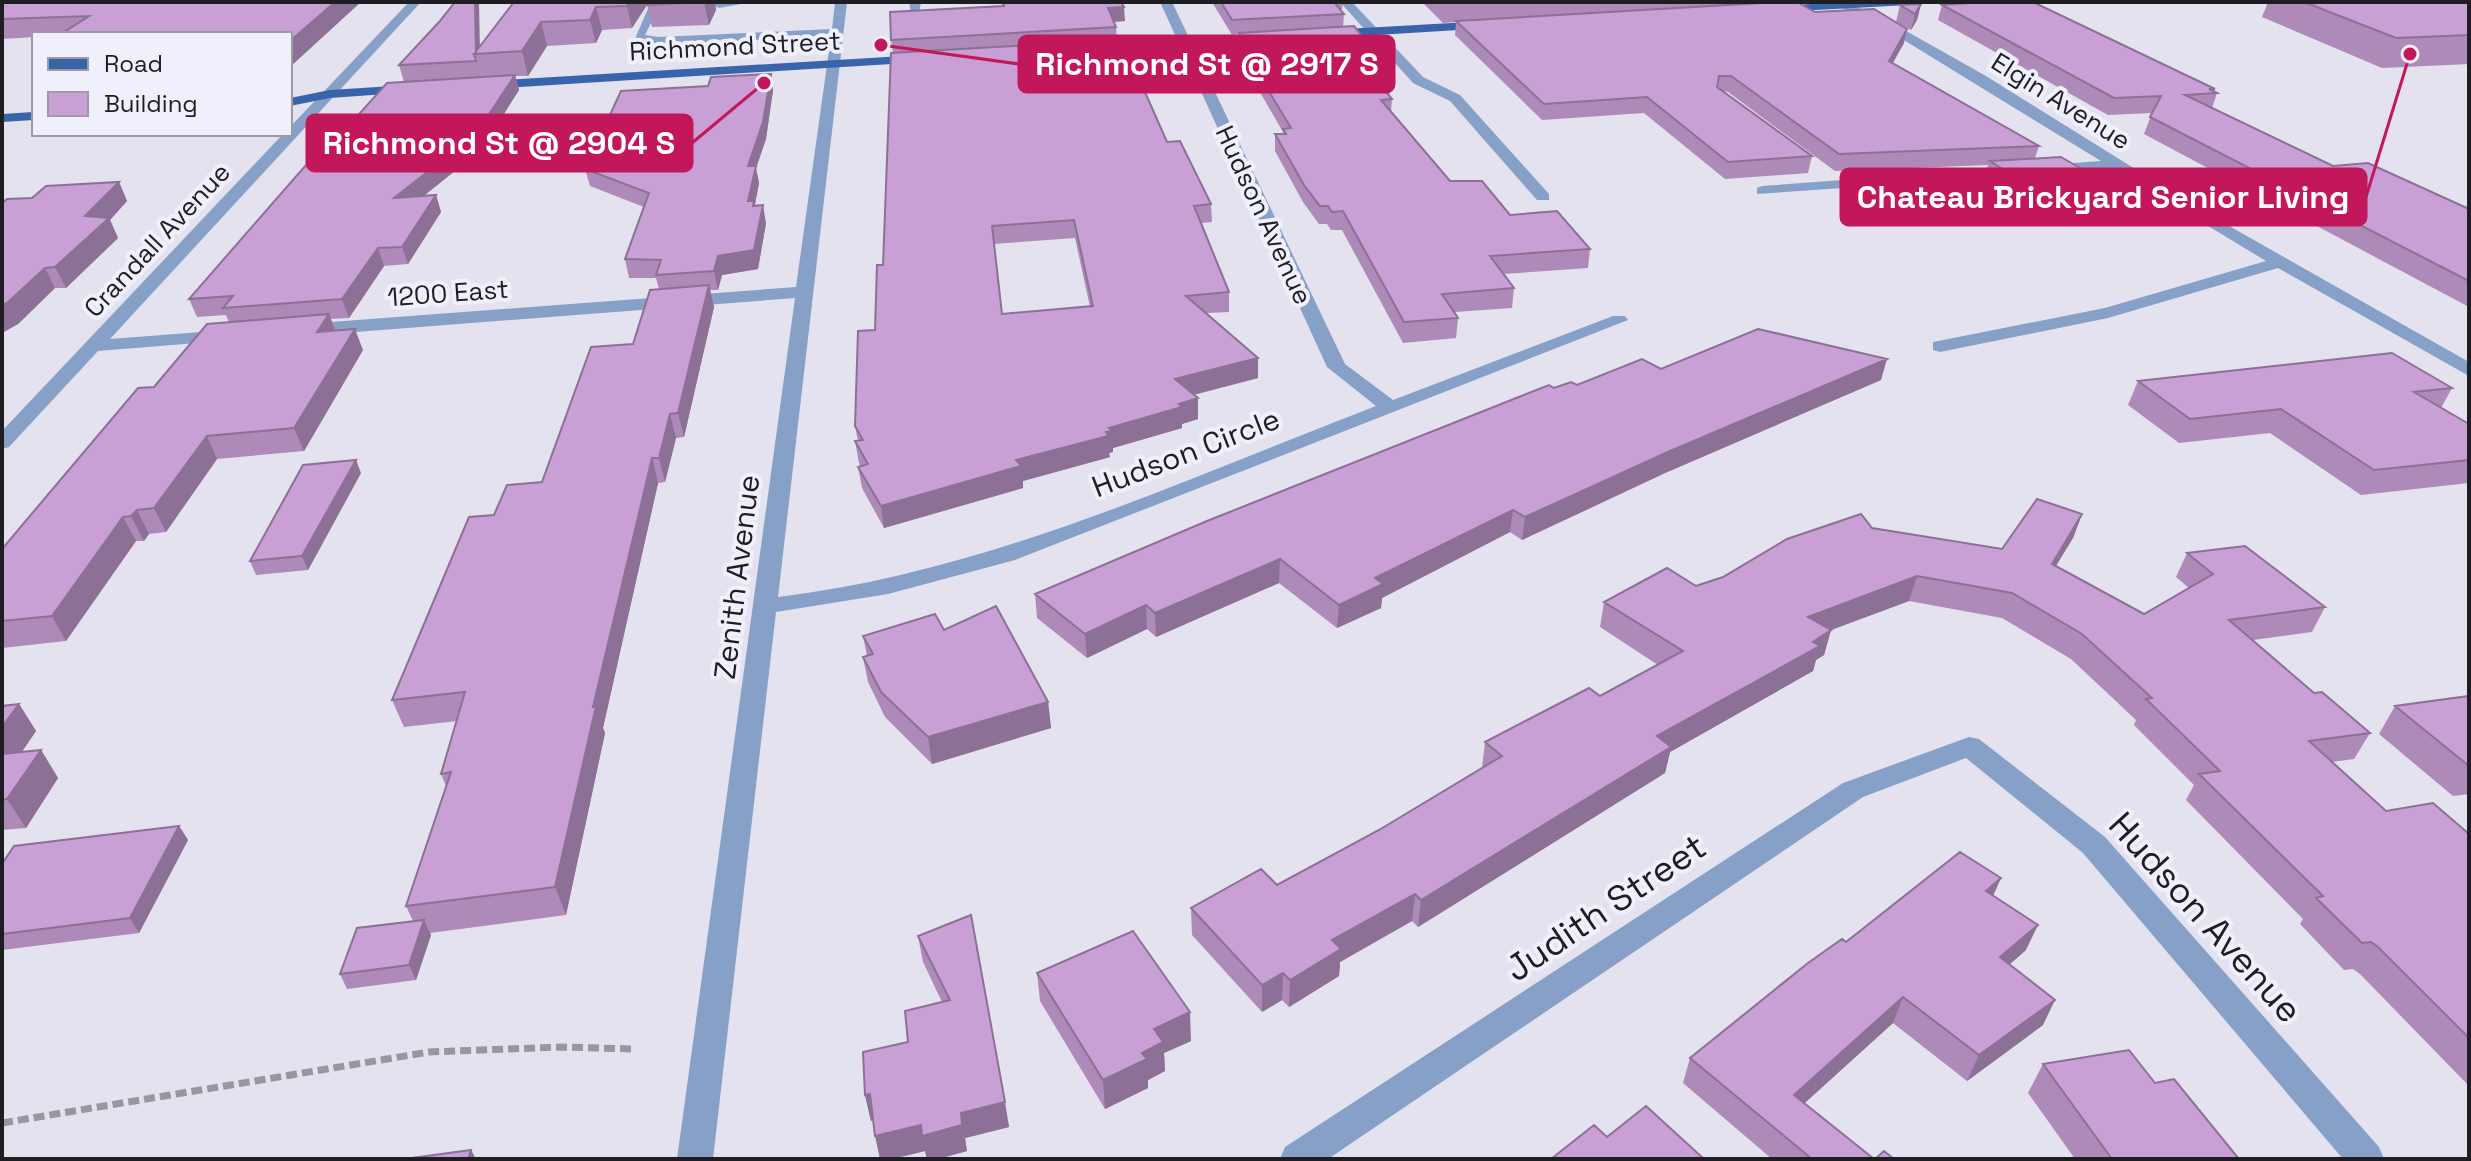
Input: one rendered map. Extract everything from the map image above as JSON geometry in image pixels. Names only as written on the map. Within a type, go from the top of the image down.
[{"type":"main road","points":[[1758,10],[1909,2]]},
{"type":"main road","points":[[1315,35],[1507,24]]},
{"type":"main road","points":[[1082,49],[1285,37]]},
{"type":"main road","name":"Richmond Street","points":[[476,85],[941,57]]},
{"type":"main road","points":[[292,102],[330,94],[428,88]]},
{"type":"main road","points":[[292,90],[330,94]]},
{"type":"main road","points":[[2,118],[32,116]]},
{"type":"street","name":"Crandall Avenue","points":[[292,135],[415,2]]},
{"type":"street","points":[[719,5],[746,2]]},
{"type":"street","name":"Zenith Avenue","points":[[695,1159],[841,2]]},
{"type":"street","name":"Hudson Avenue","points":[[1166,2],[1337,367],[1389,407]]},
{"type":"street","points":[[1346,2],[1418,80],[1455,98],[1543,197]]},
{"type":"street","points":[[687,3],[655,4],[638,38],[658,41],[838,32]]},
{"type":"street","name":"Elgin Avenue","points":[[1834,4],[1872,16],[1981,79],[2279,262],[2469,370]]},
{"type":"street","name":"Crandall Avenue","points":[[2,443],[291,136]]},
{"type":"street","points":[[1762,191],[2116,164]]},
{"type":"street","points":[[1815,167],[1839,185]]},
{"type":"street","points":[[1940,346],[2108,313],[2279,262]]},
{"type":"street","name":"1200 East","points":[[292,331],[806,292]]},
{"type":"street","name":"Hudson Circle","points":[[766,606],[868,592],[941,576],[1007,555],[1619,320]]},
{"type":"street","points":[[94,346],[244,334]]},
{"type":"street","name":"Hudson Avenue","points":[[1969,746],[2094,845],[2366,1159]]},
{"type":"street","name":"Judith Street","points":[[1298,1159],[1853,790],[1969,746]]},
{"type":"path","points":[[2,1123],[429,1052],[561,1047],[634,1049]]},
{"type":"building","points":[[2,2],[335,2],[292,39],[292,32],[64,32],[89,16],[2,19]]},
{"type":"building","points":[[455,2],[475,2],[476,61],[399,65],[439,22]]},
{"type":"building","points":[[514,2],[629,2],[627,6],[596,7],[590,20],[541,22],[522,51],[474,54]]},
{"type":"building","points":[[649,2],[705,2],[647,5]]},
{"type":"building","points":[[1003,2],[1121,2],[1124,7],[1108,8],[1116,27],[891,40],[890,12],[1004,6]]},
{"type":"building","points":[[1221,2],[1334,2],[1344,14],[1232,20]]},
{"type":"building","points":[[1797,2],[1815,12],[1874,9],[1907,29],[1889,61],[2039,146],[1839,154],[1731,76],[1719,76],[1717,87],[1812,156],[1728,162],[1647,97],[1544,104],[1456,21]]},
{"type":"building","points":[[2033,2],[2215,89],[2209,89],[2217,93],[2185,95],[2333,166],[2368,163],[2469,209],[2469,281],[2150,117],[2161,96],[2114,98],[1942,5]]},
{"type":"building","points":[[2304,2],[2469,2],[2469,35],[2396,38]]},
{"type":"building","points":[[1921,4],[1915,14],[1900,5]]},
{"type":"building","points":[[1354,26],[1391,72],[1379,73],[1390,86],[1382,87],[1392,99],[1381,100],[1450,181],[1482,181],[1510,215],[1557,211],[1590,249],[1490,256],[1514,288],[1442,294],[1458,318],[1404,322],[1343,211],[1332,212],[1328,206],[1320,206],[1304,185],[1275,134],[1286,134],[1283,129],[1291,128],[1250,60],[1255,60],[1239,33]]},
{"type":"building","points":[[1122,40],[1167,142],[1180,141],[1211,204],[1194,206],[1229,292],[1186,296],[1258,358],[1175,379],[1198,398],[1179,404],[1182,407],[1109,428],[1112,431],[1106,432],[1108,436],[1016,460],[1021,466],[881,506],[858,467],[868,464],[855,441],[863,440],[855,426],[858,331],[875,330],[877,265],[883,265],[891,53]],"holes":[[[1074,220],[1093,306],[1002,314],[992,226]]]},
{"type":"building","points":[[771,74],[763,122],[748,166],[756,166],[748,201],[754,201],[753,206],[763,205],[754,250],[718,256],[714,271],[656,275],[661,260],[625,259],[649,193],[585,169],[621,91],[708,86],[711,77]]},
{"type":"building","points":[[515,75],[476,134],[394,198],[436,195],[402,247],[378,248],[342,299],[223,308],[233,296],[189,299],[327,141],[344,131],[387,83]]},
{"type":"building","points":[[2061,157],[2094,176],[2023,182],[1990,161]]},
{"type":"building","points":[[119,182],[85,216],[109,218],[55,267],[45,268],[2,305],[2,203],[7,199],[32,198],[46,186]]},
{"type":"building","points":[[709,285],[678,413],[670,414],[659,458],[652,458],[593,707],[596,706],[555,887],[406,906],[451,772],[441,774],[465,692],[392,700],[469,517],[494,515],[507,485],[542,482],[591,347],[633,344],[650,290]]},
{"type":"building","points":[[329,314],[317,332],[355,329],[294,428],[207,436],[154,508],[137,510],[131,516],[123,517],[52,616],[2,621],[2,549],[138,388],[154,387],[207,324]]},
{"type":"building","points":[[1758,329],[1887,359],[1670,451],[1525,517],[1513,510],[1375,578],[1383,584],[1339,605],[1280,559],[1155,613],[1146,605],[1085,634],[1035,594],[1207,521],[1549,385],[1554,388],[1571,382],[1577,385],[1642,359],[1661,369]]},
{"type":"building","points":[[2392,353],[2452,388],[2414,392],[2469,424],[2469,460],[2374,470],[2281,409],[2190,419],[2138,381]]},
{"type":"building","points":[[356,460],[302,556],[250,561],[303,465]]},
{"type":"building","points":[[2037,499],[2082,514],[2052,564],[2144,614],[2213,574],[2187,553],[2245,546],[2325,607],[2229,620],[2314,693],[2322,692],[2370,733],[2309,741],[2386,811],[2433,803],[2469,834],[2469,1038],[2378,947],[2371,942],[2362,943],[2316,898],[2323,896],[2199,774],[2220,771],[2146,699],[2152,698],[2082,634],[2012,593],[1917,576],[1808,617],[1831,630],[1813,642],[1820,646],[1657,736],[1671,747],[1421,900],[1415,894],[1332,940],[1341,949],[1290,980],[1283,973],[1262,985],[1191,908],[1261,869],[1277,885],[1379,830],[1502,756],[1485,742],[1589,688],[1600,696],[1683,651],[1604,602],[1667,568],[1696,586],[1723,577],[1787,539],[1861,514],[1872,528],[2002,549]]},
{"type":"building","points":[[996,606],[1048,702],[928,737],[881,692],[863,657],[873,654],[863,636],[935,614],[944,630]]},
{"type":"building","points":[[2469,696],[2469,766],[2395,706]]},
{"type":"building","points":[[19,704],[2,727],[2,706]]},
{"type":"building","points":[[41,750],[7,799],[2,800],[2,754]]},
{"type":"building","points":[[179,826],[130,918],[2,934],[2,864],[14,846]]},
{"type":"building","points":[[1960,852],[2001,878],[1986,891],[2038,925],[2000,957],[2055,1000],[1979,1055],[1903,997],[1794,1095],[1874,1159],[1812,1159],[1690,1058],[1808,963],[1842,939],[1846,942]]},
{"type":"building","points":[[971,915],[1005,1102],[961,1113],[962,1125],[922,1136],[921,1125],[875,1136],[870,1094],[865,1095],[863,1052],[908,1042],[905,1011],[950,1000],[918,936]]},
{"type":"building","points":[[424,920],[409,965],[340,974],[357,928]]},
{"type":"building","points":[[1133,931],[1190,1012],[1154,1029],[1163,1042],[1142,1053],[1147,1059],[1103,1080],[1037,973]]},
{"type":"building","points":[[2129,1050],[2155,1083],[2174,1079],[2239,1159],[2112,1159],[2043,1064]]},
{"type":"building","points":[[1646,1106],[1704,1159],[1551,1159],[1594,1125],[1607,1137]]},
{"type":"building","points":[[471,1150],[468,1159],[404,1159]]},
{"type":"building","points":[[1884,1151],[1894,1159],[1875,1159]]},
{"type":"place","name":"Richmond St @ 2917 S","points":[[881,45]]},
{"type":"place","name":"Chateau Brickyard Senior Living","points":[[2410,54]]},
{"type":"place","name":"Richmond St @ 2904 S","points":[[764,83]]}]
